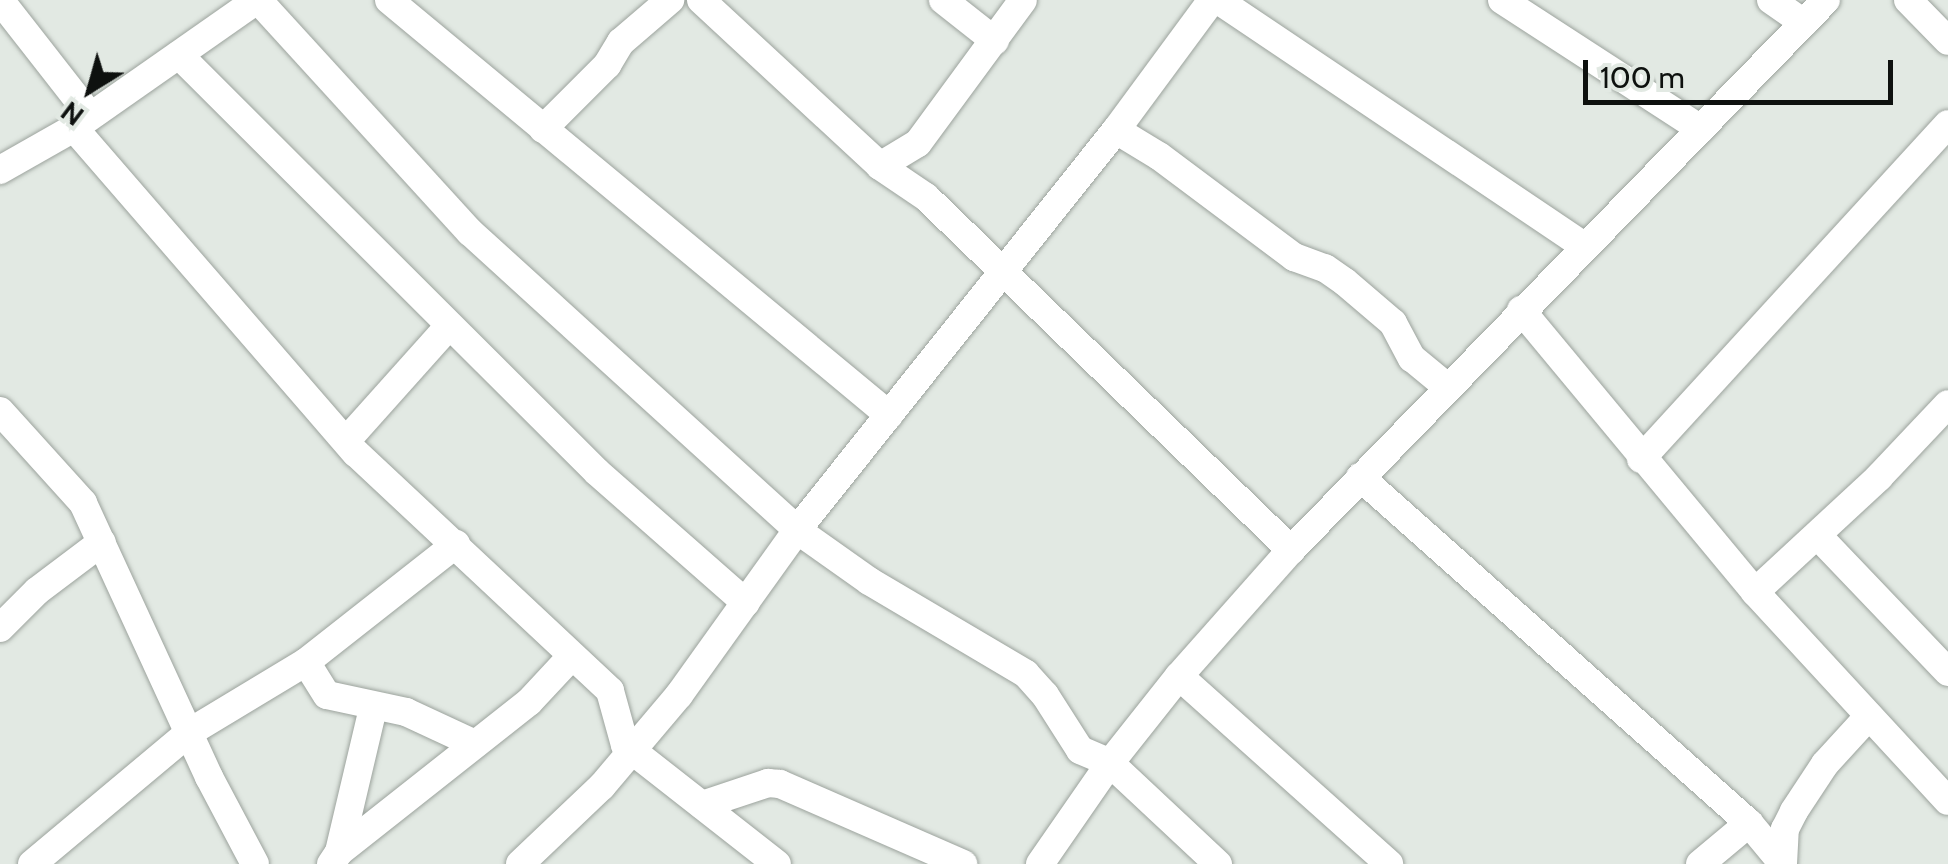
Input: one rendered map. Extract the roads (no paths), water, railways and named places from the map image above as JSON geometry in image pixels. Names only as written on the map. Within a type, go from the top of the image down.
[{"type":"street","points":[[0,0],[82,122],[347,440],[383,480],[610,690],[625,745],[777,864]]},
{"type":"street","points":[[0,170],[82,122],[258,0],[436,198],[797,530],[869,581],[1026,674],[1045,695],[1080,750],[1110,764],[1218,864]]},
{"type":"street","points":[[390,0],[888,415]]},
{"type":"street","points":[[543,129],[607,65],[621,42],[670,0]]},
{"type":"street","points":[[701,0],[880,166],[926,197],[1291,550]]},
{"type":"street","points":[[943,0],[994,40]]},
{"type":"street","points":[[880,166],[918,143],[1023,0]]},
{"type":"street","points":[[520,864],[554,836],[632,751],[797,530],[1216,0],[1585,247]]},
{"type":"street","points":[[1502,0],[1702,129]]},
{"type":"street","points":[[1771,0],[1804,22]]},
{"type":"street","points":[[1040,864],[1110,764],[1179,676],[1291,550],[1446,386],[1826,0]]},
{"type":"street","points":[[1908,0],[1948,41]]},
{"type":"street","points":[[179,55],[596,472],[746,603]]},
{"type":"street","points":[[1641,460],[1948,124]]},
{"type":"street","points":[[1116,130],[1159,156],[1294,257],[1325,268],[1344,282],[1393,322],[1412,358],[1446,386]]},
{"type":"street","points":[[918,143],[926,197]]},
{"type":"street","points":[[1521,310],[1641,460],[1755,592],[1948,800]]},
{"type":"street","points":[[347,440],[448,327]]},
{"type":"street","points":[[1755,592],[1945,417]]},
{"type":"street","points":[[5,427],[74,491],[256,864]]},
{"type":"street","points":[[1360,477],[1749,823],[1783,864]]},
{"type":"street","points":[[1818,536],[1948,672]]},
{"type":"street","points":[[0,628],[37,591],[102,542]]},
{"type":"street","points":[[32,864],[190,732],[306,662],[456,544]]},
{"type":"street","points":[[335,858],[529,702],[571,657]]},
{"type":"street","points":[[306,662],[327,694],[422,717],[475,744]]},
{"type":"street","points":[[1179,676],[1388,864]]},
{"type":"street","points":[[335,858],[373,708]]},
{"type":"street","points":[[1783,864],[1785,829],[1794,811],[1825,764],[1869,716]]},
{"type":"street","points":[[702,805],[768,784],[780,784],[963,864]]},
{"type":"street","points":[[1700,864],[1749,823]]}]
